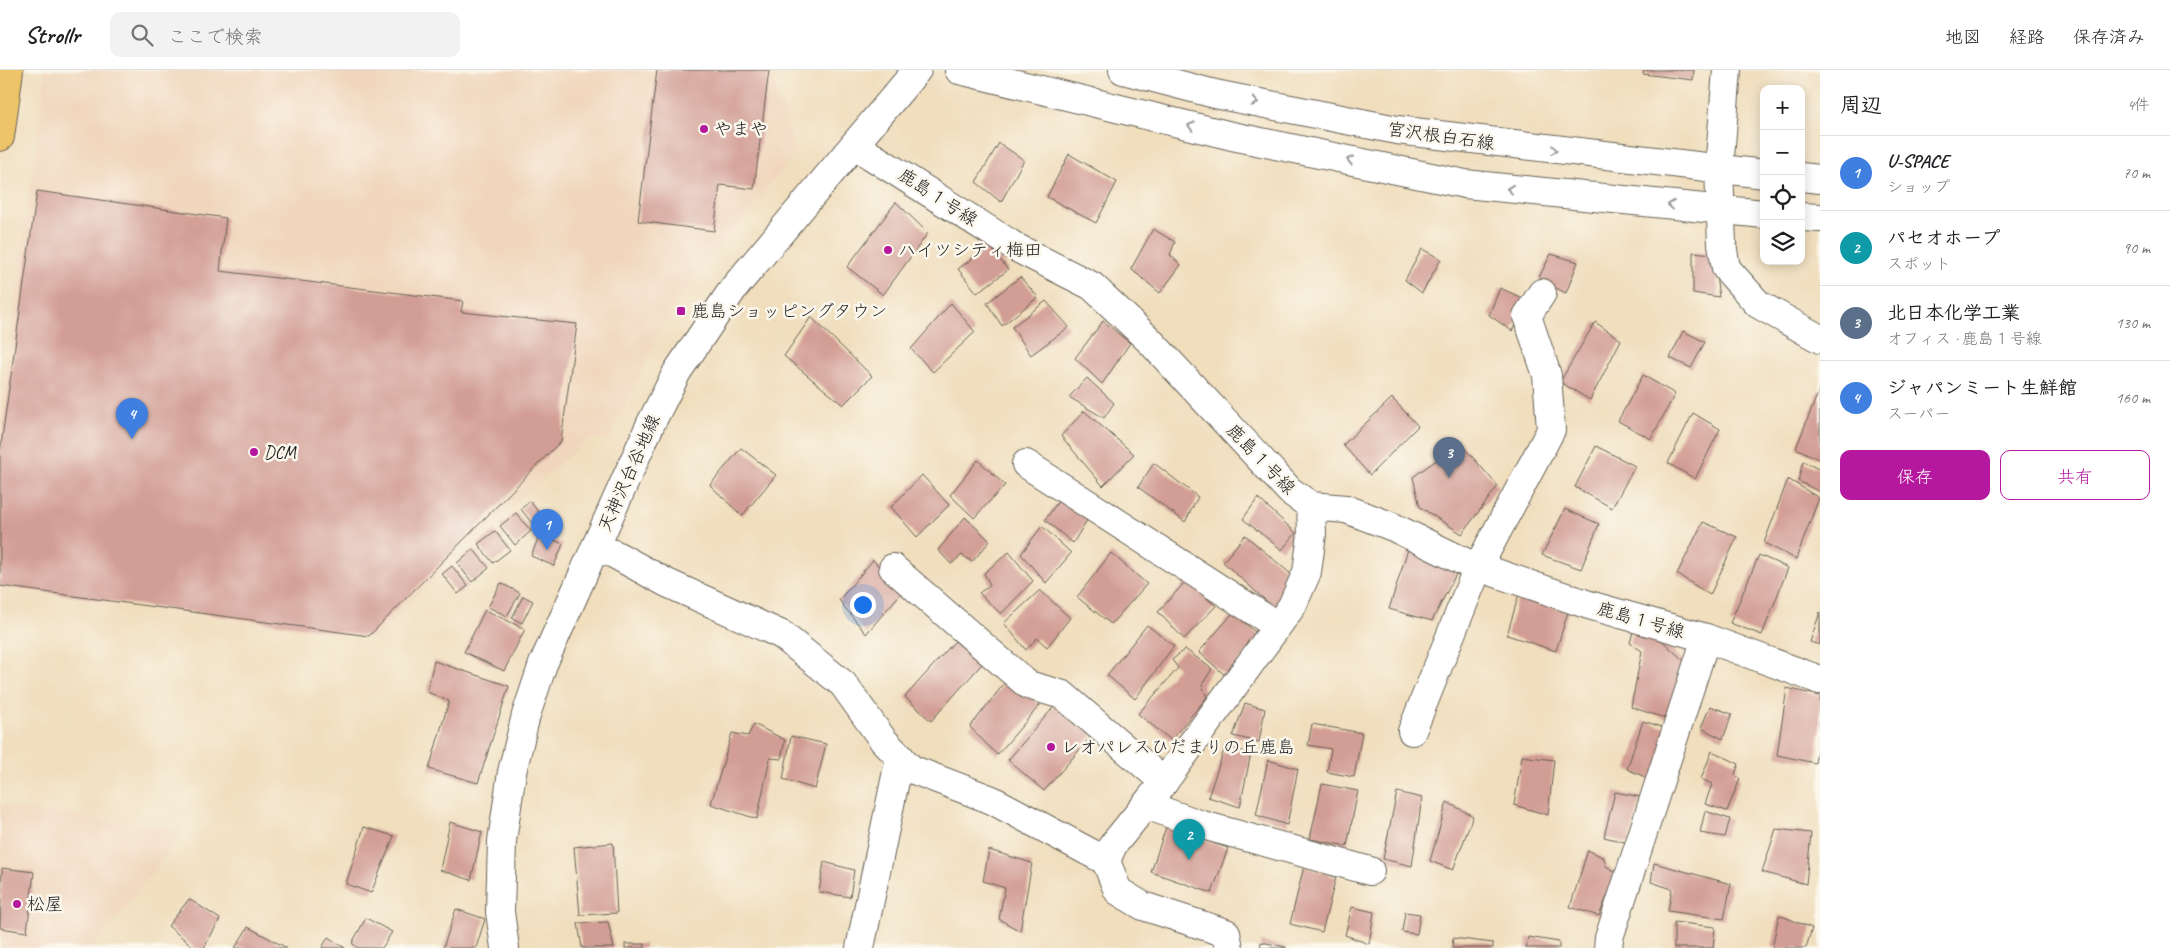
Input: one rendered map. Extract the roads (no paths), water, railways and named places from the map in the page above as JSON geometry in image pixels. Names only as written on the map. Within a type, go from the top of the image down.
[{"type":"main road","points":[[0,137],[9,70]]},
{"type":"street","name":"天神沢台谷地線","points":[[505,948],[500,912],[502,850],[512,772],[526,714],[543,664],[677,372],[733,289],[917,70]]},
{"type":"street","points":[[959,70],[1232,136],[1465,184],[1760,214]]},
{"type":"street","name":"宮沢根白石線","points":[[1123,70],[1215,94],[1397,130],[1760,174]]},
{"type":"street","points":[[1727,70],[1719,170],[1720,210],[1726,268],[1758,304],[1820,339]]},
{"type":"street","name":"鹿島１号線","points":[[854,145],[1017,248],[1092,286],[1150,341],[1290,491],[1311,506],[1346,509],[1393,527],[1478,567],[1589,605],[1706,638],[1820,680]]},
{"type":"street","points":[[1805,177],[1820,179]]},
{"type":"street","points":[[1805,216],[1820,218]]},
{"type":"street","points":[[1412,731],[1478,567],[1551,430],[1547,376],[1527,316],[1542,293]]},
{"type":"street","points":[[1026,464],[1276,626]]},
{"type":"street","points":[[1106,861],[1113,845],[1164,782],[1292,606],[1307,572],[1312,534],[1311,506]]},
{"type":"street","points":[[595,548],[614,554],[667,583],[782,635],[843,684],[884,740],[911,769],[992,800],[1106,861],[1118,891],[1143,906],[1226,933],[1229,948]]},
{"type":"street","points":[[893,568],[1028,685],[1063,695],[1164,782]]},
{"type":"street","points":[[1608,948],[1609,938],[1706,638]]},
{"type":"street","points":[[860,948],[900,757]]},
{"type":"street","points":[[1146,805],[1199,824],[1370,871]]},
{"type":"place","name":"やまや","points":[[704,129]]},
{"type":"place","name":"ハイツシティ梅田","points":[[888,250]]},
{"type":"place","name":"鹿島ショッピングタウン","points":[[681,311]]},
{"type":"place","name":"ジャパンミート生鮮館","points":[[132,439]]},
{"type":"place","name":"DCM","points":[[254,452]]},
{"type":"place","name":"北日本化学工業","points":[[1449,478]]},
{"type":"place","name":"U-SPACE","points":[[547,550]]},
{"type":"place","name":"レオパレスひだまりの丘鹿島","points":[[1051,747]]},
{"type":"place","name":"パセオホープ","points":[[1189,860]]},
{"type":"place","name":"松屋","points":[[17,904]]}]
